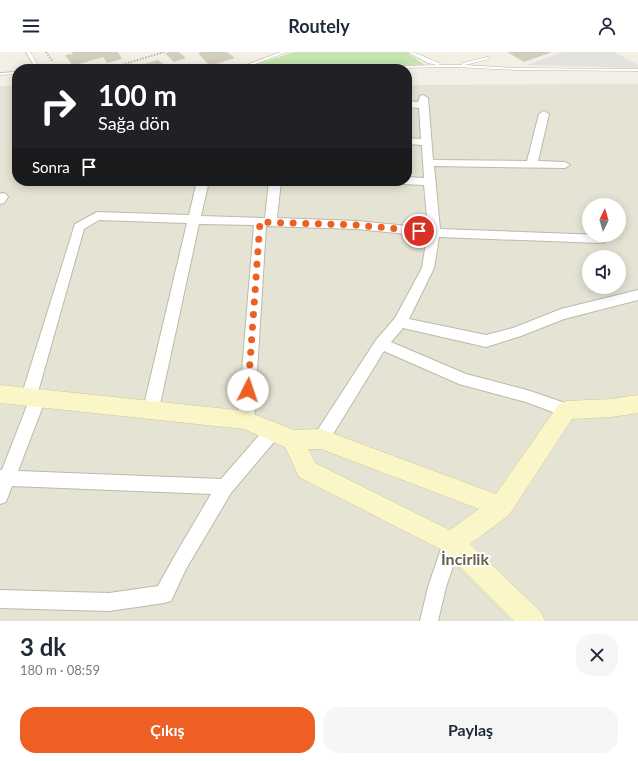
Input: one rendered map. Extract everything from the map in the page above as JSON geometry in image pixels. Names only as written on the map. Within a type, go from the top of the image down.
[{"type":"main road","points":[[0,394],[246,420],[283,435],[321,439],[501,507]]},
{"type":"main road","points":[[452,543],[501,507],[566,410],[611,408],[638,404]]},
{"type":"main road","points":[[283,435],[307,470],[452,543],[532,621]]},
{"type":"street","points":[[321,439],[381,344],[400,322],[428,268],[434,233],[424,101],[412,103]]},
{"type":"street","points":[[532,165],[544,114]]},
{"type":"street","points":[[412,141],[427,142]]},
{"type":"street","points":[[429,163],[565,165]]},
{"type":"street","points":[[412,181],[430,182]]},
{"type":"street","points":[[151,409],[202,186]]},
{"type":"street","points":[[246,420],[266,222],[273,186]]},
{"type":"street","points":[[0,496],[3,478],[34,398],[79,227],[97,216],[357,225],[434,233],[582,238]]},
{"type":"street","points":[[400,322],[486,341],[516,332],[561,314],[638,295]]},
{"type":"street","points":[[381,344],[464,380],[527,396],[566,410]]},
{"type":"street","points":[[0,599],[109,602],[164,594],[180,563],[225,487],[283,435]]},
{"type":"street","points":[[3,478],[225,487]]},
{"type":"street","points":[[429,621],[437,587],[452,543]]},
{"type":"lane","points":[[28,52],[35,64]]},
{"type":"lane","points":[[251,64],[285,52]]},
{"type":"lane","points":[[410,52],[430,62],[456,66],[487,58]]},
{"type":"lane","points":[[412,67],[456,66],[638,70]]},
{"type":"lane","points":[[0,74],[12,73]]},
{"type":"path","points":[[46,52],[52,62]]},
{"type":"path","points":[[124,64],[164,52]]},
{"type":"shaded area","points":[[563,52],[614,52],[638,65],[638,68],[527,65]]},
{"type":"shaded area","points":[[638,84],[638,621],[0,621],[0,86],[12,86],[12,186],[412,186],[412,85]]},
{"type":"green space","points":[[294,52],[406,52],[425,65],[412,65],[412,64],[257,64]]},
{"type":"building","points":[[72,52],[118,52],[122,59],[107,63],[103,57],[80,64],[72,64],[65,55],[73,54]]},
{"type":"building","points":[[179,52],[186,58],[174,62],[165,53]]},
{"type":"building","points":[[227,52],[235,58],[216,64],[208,64],[198,53]]},
{"type":"building","points":[[507,52],[552,52],[524,62]]},
{"type":"building","points":[[158,60],[163,64],[144,64]]},
{"type":"district","name":"İncirlik","points":[[465,558]]},
{"type":"route","points":[[248,390],[260,222],[357,225],[419,231]]}]
